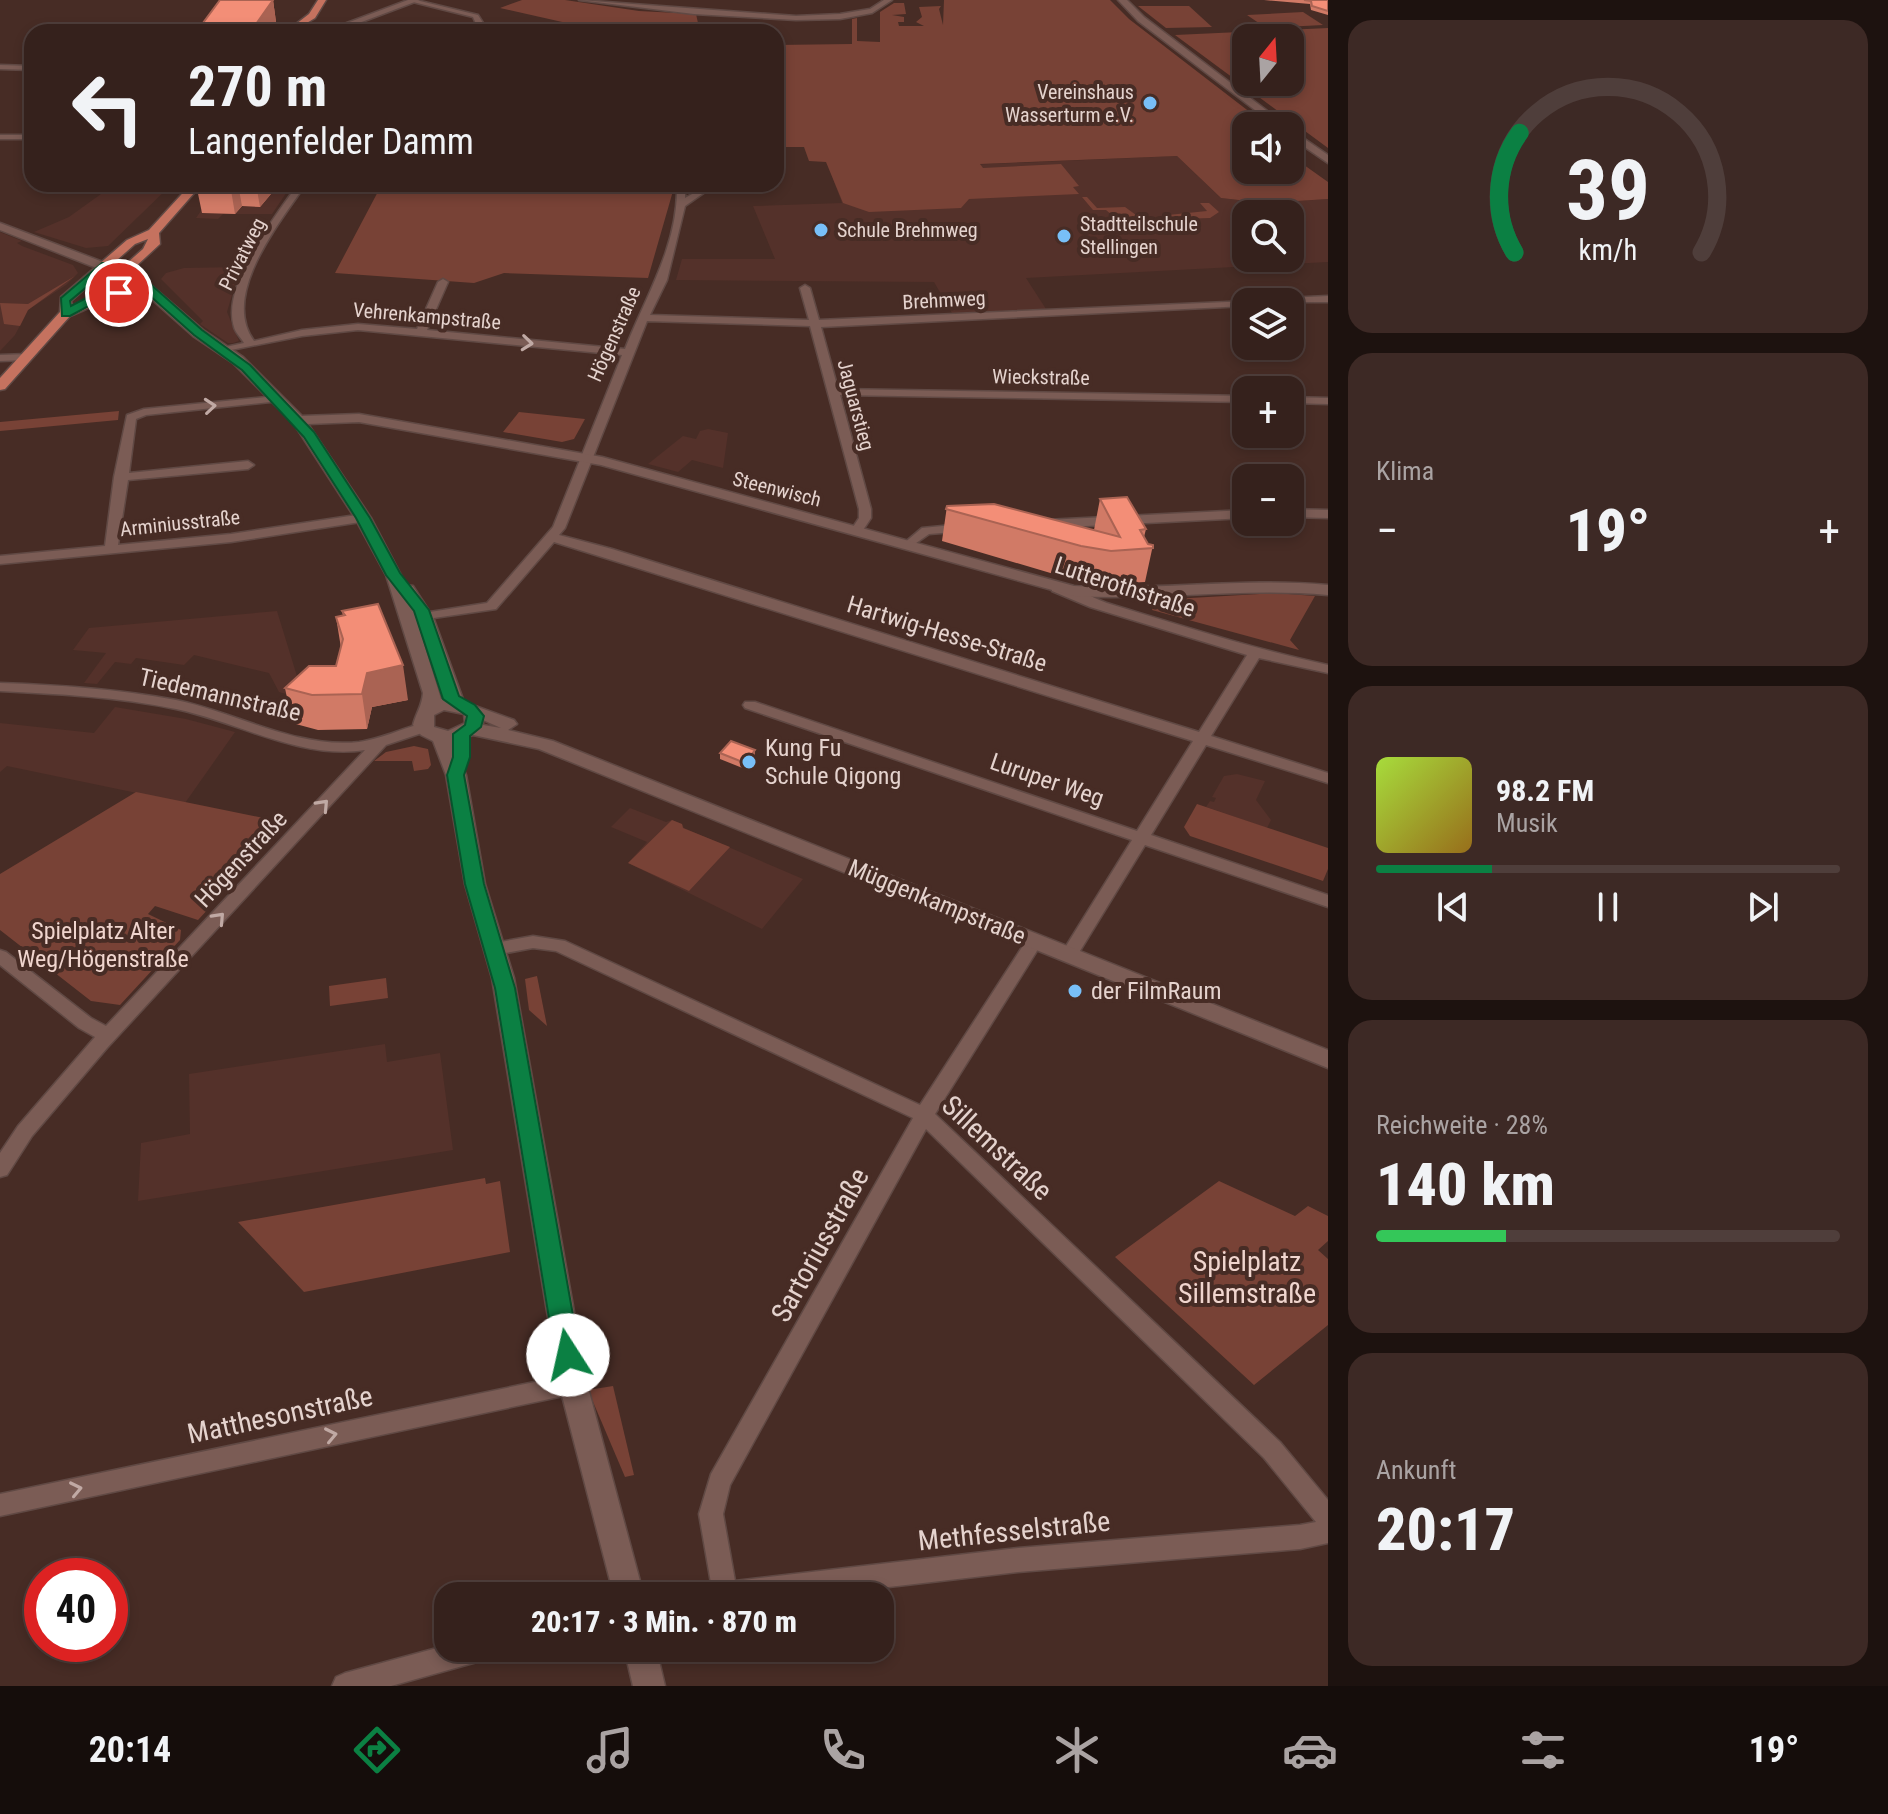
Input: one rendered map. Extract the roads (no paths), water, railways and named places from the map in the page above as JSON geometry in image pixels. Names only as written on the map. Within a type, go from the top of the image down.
[{"type":"main road","points":[[312,24],[315,22],[312,16],[322,0]]},
{"type":"main road","points":[[66,313],[65,300],[131,242],[153,232],[190,192]]},
{"type":"main road","points":[[0,386],[66,313],[94,298],[154,244],[153,232]]},
{"type":"street","points":[[582,0],[680,11],[814,18],[870,13],[883,8],[889,0]]},
{"type":"street","points":[[1122,0],[1141,19],[1264,112]]},
{"type":"street","points":[[349,24],[414,1],[476,16],[480,24]]},
{"type":"street","points":[[0,67],[24,68]]},
{"type":"street","points":[[0,137],[24,137]]},
{"type":"street","points":[[1304,142],[1328,160]]},
{"type":"street","name":"Privatweg","points":[[250,343],[242,336],[235,309],[237,300],[248,271],[297,192]]},
{"type":"street","name":"Högenstraße","points":[[417,618],[491,606],[562,523],[628,352],[666,271],[681,205]]},
{"type":"street","points":[[0,226],[124,272],[154,293],[198,333],[225,350],[299,421],[363,518],[417,618],[452,699],[465,720],[456,775]]},
{"type":"street","points":[[421,333],[443,282]]},
{"type":"street","name":"Jaguarstieg","points":[[805,288],[865,509],[865,518],[857,530]]},
{"type":"street","points":[[94,298],[128,292],[154,293]]},
{"type":"street","points":[[1304,300],[1328,299]]},
{"type":"street","name":"Brehmweg","points":[[643,318],[817,324],[1232,304]]},
{"type":"street","name":"Vehrenkampstraße","points":[[225,350],[250,343],[353,327],[628,352]]},
{"type":"street","points":[[0,358],[28,357]]},
{"type":"street","name":"Wieckstraße","points":[[834,392],[1232,399]]},
{"type":"street","points":[[111,550],[128,421],[144,412],[276,399]]},
{"type":"street","points":[[1304,400],[1328,401]]},
{"type":"street","name":"Steenwisch","points":[[299,421],[359,418],[589,458],[909,544]]},
{"type":"street","points":[[120,477],[248,465]]},
{"type":"street","points":[[1304,513],[1328,514]]},
{"type":"street","points":[[1036,524],[1232,515]]},
{"type":"street","name":"Arminiusstraße","points":[[0,560],[231,538],[363,518]]},
{"type":"street","points":[[909,544],[929,530],[974,528]]},
{"type":"street","name":"Hartwig-Hesse-Straße","points":[[551,537],[593,547],[1328,778]]},
{"type":"street","name":"Lutterothstraße","points":[[909,544],[1057,588],[1095,604],[1255,653],[1328,669]]},
{"type":"street","points":[[1057,588],[1107,593],[1258,584],[1328,590]]},
{"type":"street","points":[[417,618],[432,693],[431,708],[422,717],[423,728],[441,737],[456,775],[475,884],[505,988],[573,1384],[625,1582]]},
{"type":"street","points":[[1069,955],[1255,653]]},
{"type":"street","name":"Tiedemannstraße","points":[[0,687],[85,693],[178,705],[261,730],[341,747],[381,742]]},
{"type":"street","name":"Luruper Weg","points":[[750,705],[1328,901]]},
{"type":"street","points":[[431,708],[465,720]]},
{"type":"street","points":[[441,737],[465,720]]},
{"type":"street","name":"Müggenkampstraße","points":[[465,720],[495,732],[546,745],[1328,1059]]},
{"type":"street","name":"Högenstraße","points":[[0,1169],[11,1149],[108,1036],[381,742],[423,728]]},
{"type":"street","name":"Sillemstraße","points":[[495,949],[533,942],[559,945],[924,1115],[1272,1450],[1328,1518]]},
{"type":"street","name":"Sartoriusstraße","points":[[715,1582],[711,1514],[719,1482],[924,1115],[1034,942]]},
{"type":"street","points":[[0,956],[85,1023],[108,1036]]},
{"type":"street","name":"Matthesonstraße","points":[[0,1505],[573,1384]]},
{"type":"street","name":"Methfesselstraße","points":[[823,1582],[1018,1560],[1300,1537],[1328,1531]]},
{"type":"street","points":[[345,1686],[434,1662]]},
{"type":"street","points":[[643,1662],[649,1686]]},
{"type":"place","name":"Vereinshaus Wasserturm e.V.","points":[[1150,103]]},
{"type":"place","name":"Schule Brehmweg","points":[[821,230]]},
{"type":"place","name":"Stadtteilschule Stellingen","points":[[1064,236]]},
{"type":"place","name":"Kung Fu Schule Qigong","points":[[749,762]]},
{"type":"place","name":"der FilmRaum","points":[[1075,991]]},
{"type":"park label","name":"Spielplatz Alter Weg/Högenstraße","points":[[103,945]]},
{"type":"park label","name":"Spielplatz Sillemstraße","points":[[1247,1277]]}]
